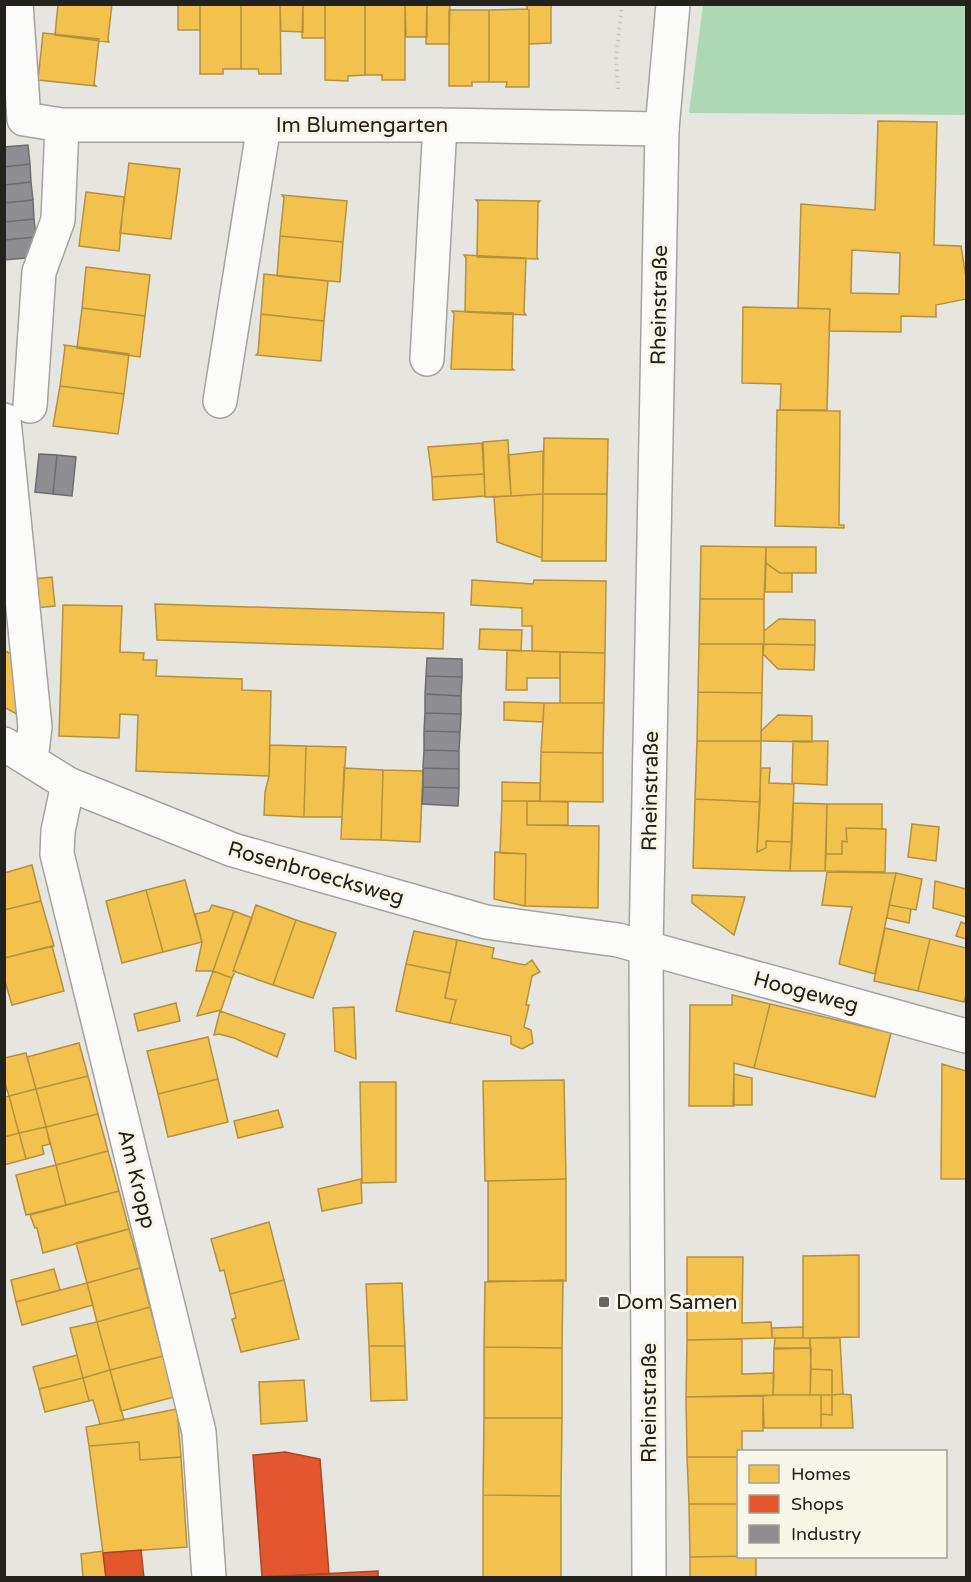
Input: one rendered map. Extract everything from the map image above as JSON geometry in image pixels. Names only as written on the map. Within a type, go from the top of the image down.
[{"type":"street","name":"Im Blumengarten","points":[[16,4],[24,118],[62,125],[440,125],[662,129]]},
{"type":"street","name":"Rheinstraße","points":[[649,1578],[646,949],[662,129],[673,4]]},
{"type":"street","points":[[18,751],[35,727],[17,413],[39,272],[58,220],[62,125]]},
{"type":"street","points":[[220,401],[264,125]]},
{"type":"street","points":[[427,359],[440,125]]},
{"type":"street","name":"Rosenbroecksweg","points":[[18,751],[68,784],[233,850],[486,922],[618,940],[646,949]]},
{"type":"street","name":"Am Kropp","points":[[68,784],[58,831],[57,854],[199,1432],[209,1578]]},
{"type":"street","name":"Hoogeweg","points":[[646,949],[966,1036]]},
{"type":"green space","points":[[703,5],[966,5],[966,115],[689,113]]},
{"type":"building: Homes","points":[[58,4],[112,4],[109,42],[55,35]]},
{"type":"building: Homes","points":[[178,4],[200,4],[200,30],[178,30]]},
{"type":"building: Homes","points":[[200,4],[241,4],[241,69],[223,69],[223,74],[200,74]]},
{"type":"building: Homes","points":[[241,4],[280,4],[281,74],[259,74],[258,69],[241,69]]},
{"type":"building: Homes","points":[[280,4],[303,4],[303,32],[281,31]]},
{"type":"building: Homes","points":[[303,4],[325,4],[325,38],[302,38]]},
{"type":"building: Homes","points":[[325,4],[365,4],[365,75],[348,76],[348,81],[325,80]]},
{"type":"building: Homes","points":[[365,4],[405,4],[405,80],[382,80],[382,75],[365,75]]},
{"type":"building: Homes","points":[[405,4],[427,4],[427,37],[406,37]]},
{"type":"building: Homes","points":[[427,4],[450,4],[449,44],[426,44]]},
{"type":"building: Homes","points":[[527,4],[551,4],[551,43],[529,44]]},
{"type":"building: Homes","points":[[449,10],[489,10],[489,82],[472,82],[472,86],[449,86]]},
{"type":"building: Homes","points":[[489,10],[529,10],[529,87],[506,87],[507,82],[489,82]]},
{"type":"building: Homes","points":[[43,33],[99,39],[94,84],[96,86],[38,80]]},
{"type":"building: Homes","points":[[878,121],[937,122],[934,245],[961,246],[966,277],[966,299],[936,305],[936,317],[901,316],[901,332],[829,331],[830,309],[798,308],[801,204],[875,210]],"holes":[[[852,250],[900,253],[899,294],[851,293]]]},
{"type":"building: Homes","points":[[129,163],[180,169],[171,239],[120,233]]},
{"type":"building: Homes","points":[[86,192],[124,197],[119,251],[79,246]]},
{"type":"building: Homes","points":[[282,195],[347,201],[343,242],[280,236],[284,198]]},
{"type":"building: Homes","points":[[476,200],[540,201],[538,203],[538,259],[477,257],[478,202]]},
{"type":"building: Homes","points":[[280,236],[343,242],[340,282],[277,276]]},
{"type":"building: Homes","points":[[464,255],[526,258],[524,312],[526,315],[465,312],[466,258]]},
{"type":"building: Homes","points":[[86,267],[150,275],[145,316],[82,308]]},
{"type":"building: Homes","points":[[264,274],[328,281],[324,321],[261,314]]},
{"type":"building: Homes","points":[[743,307],[830,309],[827,410],[780,410],[781,384],[742,383]]},
{"type":"building: Homes","points":[[82,308],[145,316],[140,357],[77,348]]},
{"type":"building: Homes","points":[[452,311],[513,313],[512,368],[514,370],[451,369],[454,313]]},
{"type":"building: Homes","points":[[261,314],[324,321],[321,361],[256,355]]},
{"type":"building: Homes","points":[[64,345],[129,354],[124,394],[60,386]]},
{"type":"building: Homes","points":[[60,386],[124,394],[118,434],[53,426]]},
{"type":"building: Homes","points":[[777,410],[840,411],[839,525],[844,525],[844,528],[775,526]]},
{"type":"building: Homes","points":[[544,438],[608,439],[607,494],[543,494]]},
{"type":"building: Homes","points":[[508,440],[511,496],[485,497],[483,442]]},
{"type":"building: Homes","points":[[482,443],[484,474],[432,477],[428,447]]},
{"type":"building: Homes","points":[[543,451],[543,494],[511,496],[508,455]]},
{"type":"building: Homes","points":[[484,474],[485,496],[433,500],[432,477]]},
{"type":"building: Homes","points":[[543,494],[607,494],[606,561],[542,561]]},
{"type":"building: Homes","points":[[543,494],[542,558],[497,542],[494,497]]},
{"type":"building: Homes","points":[[701,546],[766,547],[764,599],[700,599]]},
{"type":"building: Homes","points":[[766,547],[816,547],[816,573],[780,573],[766,563]]},
{"type":"building: Homes","points":[[766,563],[780,573],[792,573],[792,592],[765,592]]},
{"type":"building: Homes","points":[[52,577],[55,606],[36,608],[33,579]]},
{"type":"building: Homes","points":[[472,580],[533,584],[534,580],[606,581],[605,653],[532,651],[532,626],[522,626],[522,608],[471,605]]},
{"type":"building: Homes","points":[[700,599],[764,599],[764,644],[699,644]]},
{"type":"building: Homes","points":[[155,604],[444,613],[443,649],[157,640]]},
{"type":"building: Homes","points":[[63,605],[122,606],[120,652],[144,653],[143,660],[157,660],[156,676],[242,679],[242,690],[271,691],[269,776],[136,771],[138,715],[120,714],[119,738],[59,736]]},
{"type":"building: Homes","points":[[779,619],[815,620],[815,645],[764,644],[764,631]]},
{"type":"building: Homes","points":[[480,629],[522,630],[521,651],[479,649]]},
{"type":"building: Homes","points":[[699,644],[763,644],[762,693],[698,692]]},
{"type":"building: Homes","points":[[764,644],[815,645],[814,670],[778,669],[763,654]]},
{"type":"building: Homes","points":[[4,650],[19,659],[22,717],[4,707]]},
{"type":"building: Homes","points":[[507,650],[560,652],[560,678],[527,678],[527,690],[506,690]]},
{"type":"building: Homes","points":[[560,652],[605,653],[604,703],[560,703]]},
{"type":"building: Homes","points":[[698,692],[762,693],[761,741],[697,741]]},
{"type":"building: Homes","points":[[504,702],[544,703],[543,722],[504,720]]},
{"type":"building: Homes","points":[[544,703],[604,703],[603,753],[541,752]]},
{"type":"building: Homes","points":[[778,715],[812,716],[812,742],[761,741],[761,731]]},
{"type":"building: Homes","points":[[697,741],[761,741],[760,802],[695,799]]},
{"type":"building: Homes","points":[[793,741],[828,741],[827,785],[792,783]]},
{"type":"building: Homes","points":[[270,745],[306,746],[304,817],[264,815]]},
{"type":"building: Homes","points":[[306,746],[346,747],[342,817],[304,817]]},
{"type":"building: Homes","points":[[541,752],[603,753],[603,802],[540,801]]},
{"type":"building: Homes","points":[[344,768],[383,770],[381,840],[341,839]]},
{"type":"building: Homes","points":[[761,768],[770,768],[769,783],[794,784],[792,842],[766,841],[766,848],[757,852]]},
{"type":"building: Homes","points":[[383,770],[423,771],[420,842],[381,840]]},
{"type":"building: Homes","points":[[502,782],[540,783],[540,801],[502,801]]},
{"type":"building: Homes","points":[[695,799],[760,802],[757,852],[766,848],[766,841],[792,842],[790,871],[693,868]]},
{"type":"building: Homes","points":[[502,801],[527,801],[527,825],[599,826],[598,908],[525,906],[526,854],[500,853]]},
{"type":"building: Homes","points":[[527,801],[568,802],[568,825],[527,825]]},
{"type":"building: Homes","points":[[793,803],[827,804],[825,871],[790,871]]},
{"type":"building: Homes","points":[[827,804],[882,804],[882,829],[846,828],[847,842],[842,841],[842,854],[826,854]]},
{"type":"building: Homes","points":[[912,824],[939,827],[936,861],[908,857]]},
{"type":"building: Homes","points":[[846,828],[886,829],[885,872],[825,871],[826,854],[842,854],[842,841],[847,842]]},
{"type":"building: Homes","points":[[495,852],[526,854],[525,906],[494,899]]},
{"type":"building: Homes","points":[[32,865],[41,901],[4,910],[4,873]]},
{"type":"building: Homes","points":[[827,872],[896,873],[875,974],[839,964],[852,907],[822,905]]},
{"type":"building: Homes","points":[[896,873],[922,879],[916,910],[889,905]]},
{"type":"building: Homes","points":[[185,880],[202,942],[163,952],[146,890]]},
{"type":"building: Homes","points":[[935,881],[966,889],[966,917],[933,908]]},
{"type":"building: Homes","points":[[146,890],[163,952],[122,963],[106,901]]},
{"type":"building: Homes","points":[[692,895],[745,897],[734,935],[692,903]]},
{"type":"building: Homes","points":[[41,901],[54,946],[4,958],[4,910]]},
{"type":"building: Homes","points":[[212,905],[234,911],[213,971],[196,971],[202,942],[195,914],[209,911]]},
{"type":"building: Homes","points":[[256,905],[296,920],[273,985],[233,971]]},
{"type":"building: Homes","points":[[889,905],[911,909],[909,923],[887,918]]},
{"type":"building: Homes","points":[[234,911],[252,918],[232,978],[213,971]]},
{"type":"building: Homes","points":[[296,920],[336,933],[313,998],[273,985]]},
{"type":"building: Homes","points":[[961,922],[966,924],[966,939],[956,936]]},
{"type":"building: Homes","points":[[885,928],[930,939],[918,991],[874,981]]},
{"type":"building: Homes","points":[[414,931],[457,940],[450,973],[406,964]]},
{"type":"building: Homes","points":[[930,939],[966,948],[964,1002],[918,991]]},
{"type":"building: Homes","points":[[457,940],[494,948],[492,958],[525,965],[532,960],[540,972],[532,976],[524,1027],[531,1030],[533,1043],[522,1049],[511,1044],[511,1036],[450,1023],[456,1000],[445,998]]},
{"type":"building: Homes","points":[[52,946],[64,991],[12,1005],[4,978],[4,958]]},
{"type":"building: Homes","points":[[406,964],[450,973],[445,998],[456,1000],[450,1023],[396,1011]]},
{"type":"building: Homes","points":[[213,971],[232,978],[221,1010],[197,1016]]},
{"type":"building: Homes","points":[[732,995],[770,1004],[754,1068],[734,1063],[734,1106],[689,1106],[690,1005],[732,1005]]},
{"type":"building: Homes","points":[[176,1003],[180,1021],[138,1031],[134,1014]]},
{"type":"building: Homes","points":[[770,1004],[891,1033],[875,1097],[754,1068]]},
{"type":"building: Homes","points":[[354,1007],[356,1059],[335,1051],[333,1008]]},
{"type":"building: Homes","points":[[220,1011],[285,1034],[277,1057],[234,1038],[214,1035]]},
{"type":"building: Homes","points":[[208,1037],[218,1079],[158,1094],[147,1051]]},
{"type":"building: Homes","points":[[79,1043],[88,1076],[36,1089],[27,1057]]},
{"type":"building: Homes","points":[[26,1053],[36,1089],[9,1096],[4,1081],[4,1058]]},
{"type":"building: Homes","points":[[942,1064],[966,1071],[966,1179],[941,1179]]},
{"type":"building: Homes","points":[[734,1074],[752,1078],[752,1105],[733,1105]]},
{"type":"building: Homes","points":[[88,1076],[98,1114],[46,1127],[36,1089]]},
{"type":"building: Homes","points":[[218,1079],[228,1122],[168,1137],[158,1094]]},
{"type":"building: Homes","points":[[564,1080],[566,1179],[485,1181],[483,1081]]},
{"type":"building: Homes","points":[[360,1082],[396,1082],[396,1182],[362,1183]]},
{"type":"building: Homes","points":[[36,1089],[46,1127],[19,1133],[9,1096]]},
{"type":"building: Homes","points":[[9,1096],[19,1133],[4,1137],[4,1097]]},
{"type":"building: Homes","points":[[278,1110],[283,1127],[238,1138],[234,1121]]},
{"type":"building: Homes","points":[[98,1114],[108,1151],[56,1165],[46,1127]]},
{"type":"building: Homes","points":[[46,1127],[50,1144],[42,1146],[44,1154],[26,1159],[19,1133]]},
{"type":"building: Homes","points":[[19,1133],[26,1159],[4,1165],[4,1137]]},
{"type":"building: Homes","points":[[108,1151],[119,1191],[66,1205],[56,1165]]},
{"type":"building: Homes","points":[[56,1165],[66,1205],[26,1215],[16,1175]]},
{"type":"building: Homes","points":[[361,1179],[362,1203],[322,1211],[318,1189]]},
{"type":"building: Homes","points":[[566,1179],[566,1281],[488,1281],[488,1181]]},
{"type":"building: Homes","points":[[119,1191],[129,1229],[43,1253],[37,1228],[30,1215]]},
{"type":"building: Homes","points":[[269,1222],[284,1280],[230,1294],[224,1270],[220,1271],[211,1239]]},
{"type":"building: Homes","points":[[129,1229],[140,1268],[87,1283],[76,1243]]},
{"type":"building: Homes","points":[[859,1255],[859,1337],[803,1338],[803,1256]]},
{"type":"building: Homes","points":[[687,1257],[743,1257],[742,1323],[771,1322],[772,1338],[687,1340]]},
{"type":"building: Homes","points":[[140,1268],[150,1307],[97,1322],[87,1283]]},
{"type":"building: Homes","points":[[54,1269],[60,1290],[16,1302],[11,1280]]},
{"type":"building: Homes","points":[[284,1280],[299,1339],[241,1352],[232,1319],[236,1318],[230,1294]]},
{"type":"building: Homes","points":[[563,1280],[562,1348],[484,1347],[485,1282]]},
{"type":"building: Homes","points":[[87,1283],[93,1305],[22,1325],[16,1302]]},
{"type":"building: Homes","points":[[402,1283],[405,1346],[369,1346],[366,1284]]},
{"type":"building: Homes","points":[[150,1307],[163,1356],[110,1370],[97,1322]]},
{"type":"building: Homes","points":[[97,1322],[110,1370],[83,1378],[70,1328]]},
{"type":"building: Homes","points":[[803,1327],[803,1338],[772,1338],[772,1328]]},
{"type":"building: Homes","points":[[775,1338],[810,1338],[810,1348],[774,1349]]},
{"type":"building: Homes","points":[[810,1338],[840,1338],[843,1394],[832,1395],[832,1370],[811,1369]]},
{"type":"building: Homes","points":[[742,1339],[742,1374],[774,1373],[773,1395],[686,1397],[687,1340]]},
{"type":"building: Homes","points":[[369,1346],[405,1346],[407,1400],[371,1401]]},
{"type":"building: Homes","points":[[484,1347],[562,1348],[562,1418],[484,1418]]},
{"type":"building: Homes","points":[[774,1348],[811,1348],[810,1395],[773,1395]]},
{"type":"building: Homes","points":[[77,1355],[83,1378],[39,1389],[33,1367]]},
{"type":"building: Homes","points":[[163,1356],[174,1397],[121,1411],[110,1370]]},
{"type":"building: Homes","points":[[811,1369],[832,1370],[832,1395],[810,1395]]},
{"type":"building: Homes","points":[[110,1370],[124,1420],[100,1424],[93,1400],[89,1401],[83,1378]]},
{"type":"building: Homes","points":[[83,1378],[89,1401],[45,1412],[39,1389]]},
{"type":"building: Homes","points":[[304,1380],[307,1421],[261,1424],[259,1382]]},
{"type":"building: Homes","points":[[821,1395],[821,1428],[764,1428],[763,1396]]},
{"type":"building: Homes","points":[[821,1395],[832,1395],[832,1415],[821,1414]]},
{"type":"building: Homes","points":[[832,1395],[851,1395],[853,1428],[821,1428],[821,1414],[832,1415]]},
{"type":"building: Homes","points":[[763,1396],[763,1431],[742,1431],[742,1450],[737,1450],[737,1457],[687,1457],[686,1397]]},
{"type":"building: Homes","points":[[177,1409],[181,1457],[140,1460],[139,1442],[89,1446],[86,1427]]},
{"type":"building: Homes","points":[[484,1418],[562,1418],[561,1496],[483,1495]]},
{"type":"building: Homes","points":[[139,1442],[140,1460],[181,1457],[187,1547],[103,1553],[89,1446]]},
{"type":"building: Homes","points":[[687,1457],[737,1457],[737,1504],[689,1504]]},
{"type":"building: Homes","points":[[483,1495],[561,1496],[561,1578],[483,1578]]},
{"type":"building: Homes","points":[[689,1504],[737,1504],[737,1556],[690,1557]]},
{"type":"building: Homes","points":[[103,1551],[106,1578],[83,1578],[81,1554]]},
{"type":"building: Homes","points":[[690,1557],[756,1558],[756,1578],[690,1578]]},
{"type":"building: Shops","points":[[285,1452],[320,1459],[329,1574],[262,1577],[253,1455]]},
{"type":"building: Shops","points":[[141,1550],[144,1578],[106,1578],[103,1553]]},
{"type":"building: Shops","points":[[378,1571],[378,1578],[260,1578],[260,1577]]},
{"type":"building: Industry","points":[[28,145],[30,164],[4,167],[4,147]]},
{"type":"building: Industry","points":[[30,164],[31,182],[4,185],[4,167]]},
{"type":"building: Industry","points":[[31,182],[33,200],[4,203],[4,185]]},
{"type":"building: Industry","points":[[33,200],[34,219],[4,222],[4,203]]},
{"type":"building: Industry","points":[[34,219],[36,237],[4,240],[4,222]]},
{"type":"building: Industry","points":[[36,237],[38,257],[4,260],[4,240]]},
{"type":"building: Industry","points":[[39,454],[57,455],[53,494],[35,492]]},
{"type":"building: Industry","points":[[57,455],[76,457],[72,496],[53,494]]},
{"type":"building: Industry","points":[[427,658],[462,659],[462,677],[426,676]]},
{"type":"building: Industry","points":[[426,676],[462,677],[461,696],[425,694]]},
{"type":"building: Industry","points":[[425,694],[461,696],[461,714],[425,713]]},
{"type":"building: Industry","points":[[425,713],[461,714],[460,732],[424,731]]},
{"type":"building: Industry","points":[[424,731],[460,732],[459,751],[424,750]]},
{"type":"building: Industry","points":[[424,750],[459,751],[459,769],[423,768]]},
{"type":"building: Industry","points":[[423,768],[459,769],[459,788],[423,787]]},
{"type":"building: Industry","points":[[423,787],[459,788],[458,806],[422,804]]},
{"type":"place","name":"Dom Samen","points":[[604,1302]]}]
